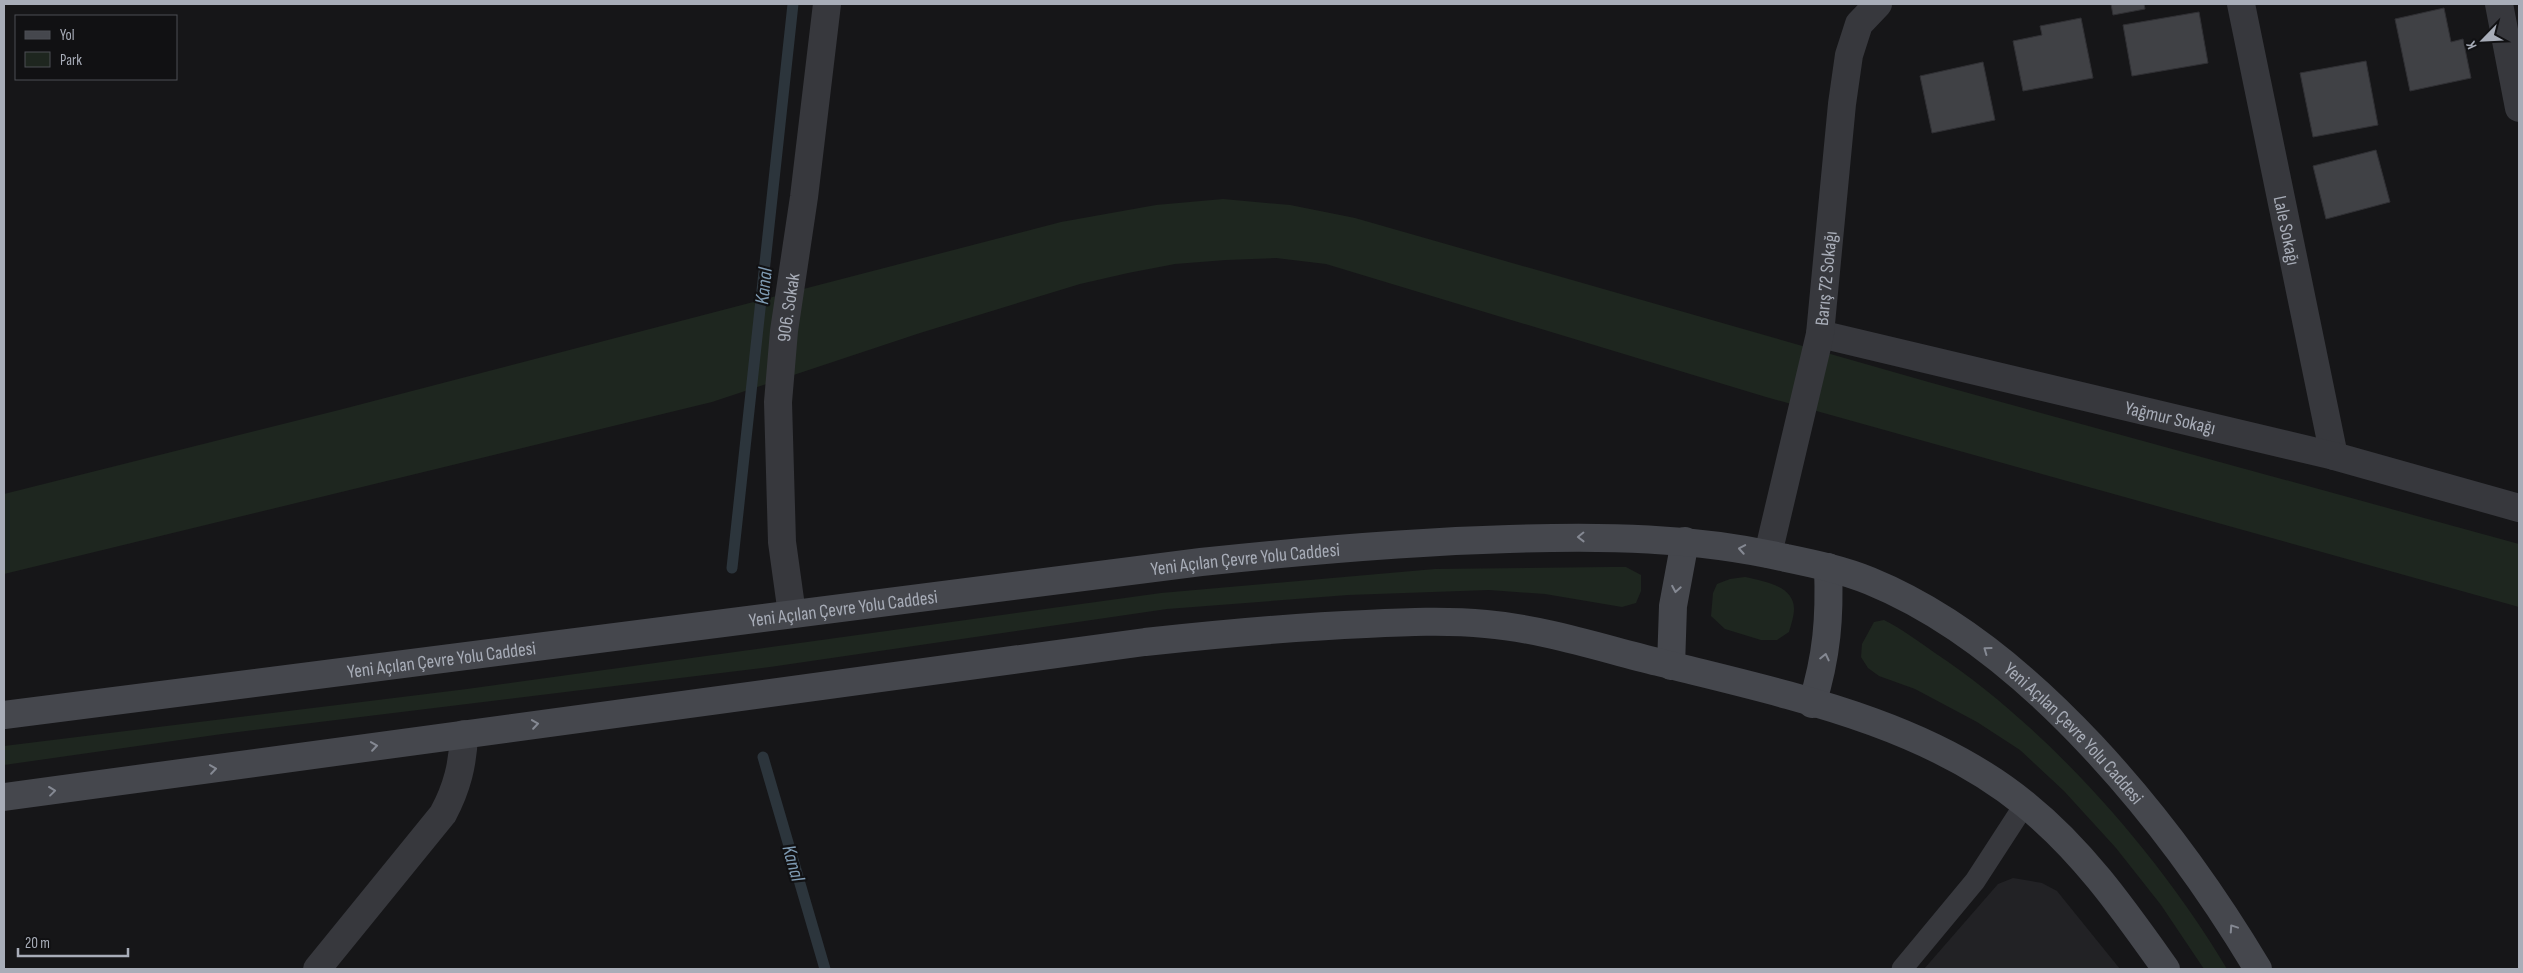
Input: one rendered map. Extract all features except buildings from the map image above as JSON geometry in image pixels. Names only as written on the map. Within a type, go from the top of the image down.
[{"type":"main road","name":"Yeni Açılan Çevre Yolu Caddesi","points":[[4,715],[792,614],[1314,550],[1442,541],[1540,538],[1633,537],[1686,541],[1768,554],[1828,567],[1870,582],[1921,606],[1988,650],[2045,699],[2130,790],[2195,874],[2236,933],[2258,969]]},
{"type":"main road","points":[[1671,666],[1674,606],[1686,541]]},
{"type":"main road","points":[[1812,704],[1827,646],[1830,613],[1828,567]]},
{"type":"main road","points":[[4,797],[1145,642],[1258,630],[1336,625],[1422,621],[1487,624],[1546,634],[1861,717],[1939,750],[1984,775],[2025,804],[2066,841],[2114,896],[2166,969]]},
{"type":"street","name":"906. Sokak","points":[[792,614],[782,542],[778,402],[784,331],[804,197],[827,4]]},
{"type":"street","name":"Barış 72 Sokağı","points":[[1768,554],[1820,334],[1842,104],[1849,55],[1859,24],[1877,4]]},
{"type":"street","name":"Lale Sokağı","points":[[2241,4],[2334,456]]},
{"type":"street","points":[[2499,4],[2519,108]]},
{"type":"street","name":"Yağmur Sokağı","points":[[1820,334],[2334,456],[2519,508]]},
{"type":"street","points":[[317,969],[443,814],[455,792],[460,773],[464,734]]},
{"type":"lane","points":[[1902,969],[1975,881],[2025,804]]},
{"type":"shaded area","points":[[2013,878],[2042,883],[2057,891],[2120,969],[1924,969],[1998,884]]},
{"type":"green space","points":[[1223,199],[1290,205],[1355,218],[1932,383],[2519,544],[2519,607],[1766,397],[1326,264],[1276,258],[1175,264],[1080,284],[920,333],[712,402],[4,574],[4,494],[339,410],[1061,222],[1156,205]]},
{"type":"green space","points":[[1626,567],[1641,575],[1641,591],[1636,603],[1622,607],[1545,594],[1489,590],[1348,595],[1167,609],[770,667],[222,734],[4,765],[4,746],[467,689],[1161,593],[1435,569]]},
{"type":"green space","points":[[1745,577],[1783,589],[1793,601],[1794,612],[1789,632],[1777,640],[1761,640],[1725,629],[1711,616],[1713,593],[1717,584],[1730,579]]},
{"type":"green space","points":[[1884,620],[1910,635],[1977,683],[2059,755],[2098,796],[2168,881],[2227,969],[2204,969],[2161,905],[2116,848],[2064,791],[2020,750],[1977,722],[1915,689],[1879,676],[1868,668],[1861,657],[1862,644],[1874,622]]},
{"type":"waterway","name":"Kanal","points":[[732,568],[793,4]]},
{"type":"waterway","name":"Kanal","points":[[763,757],[825,969]]}]
